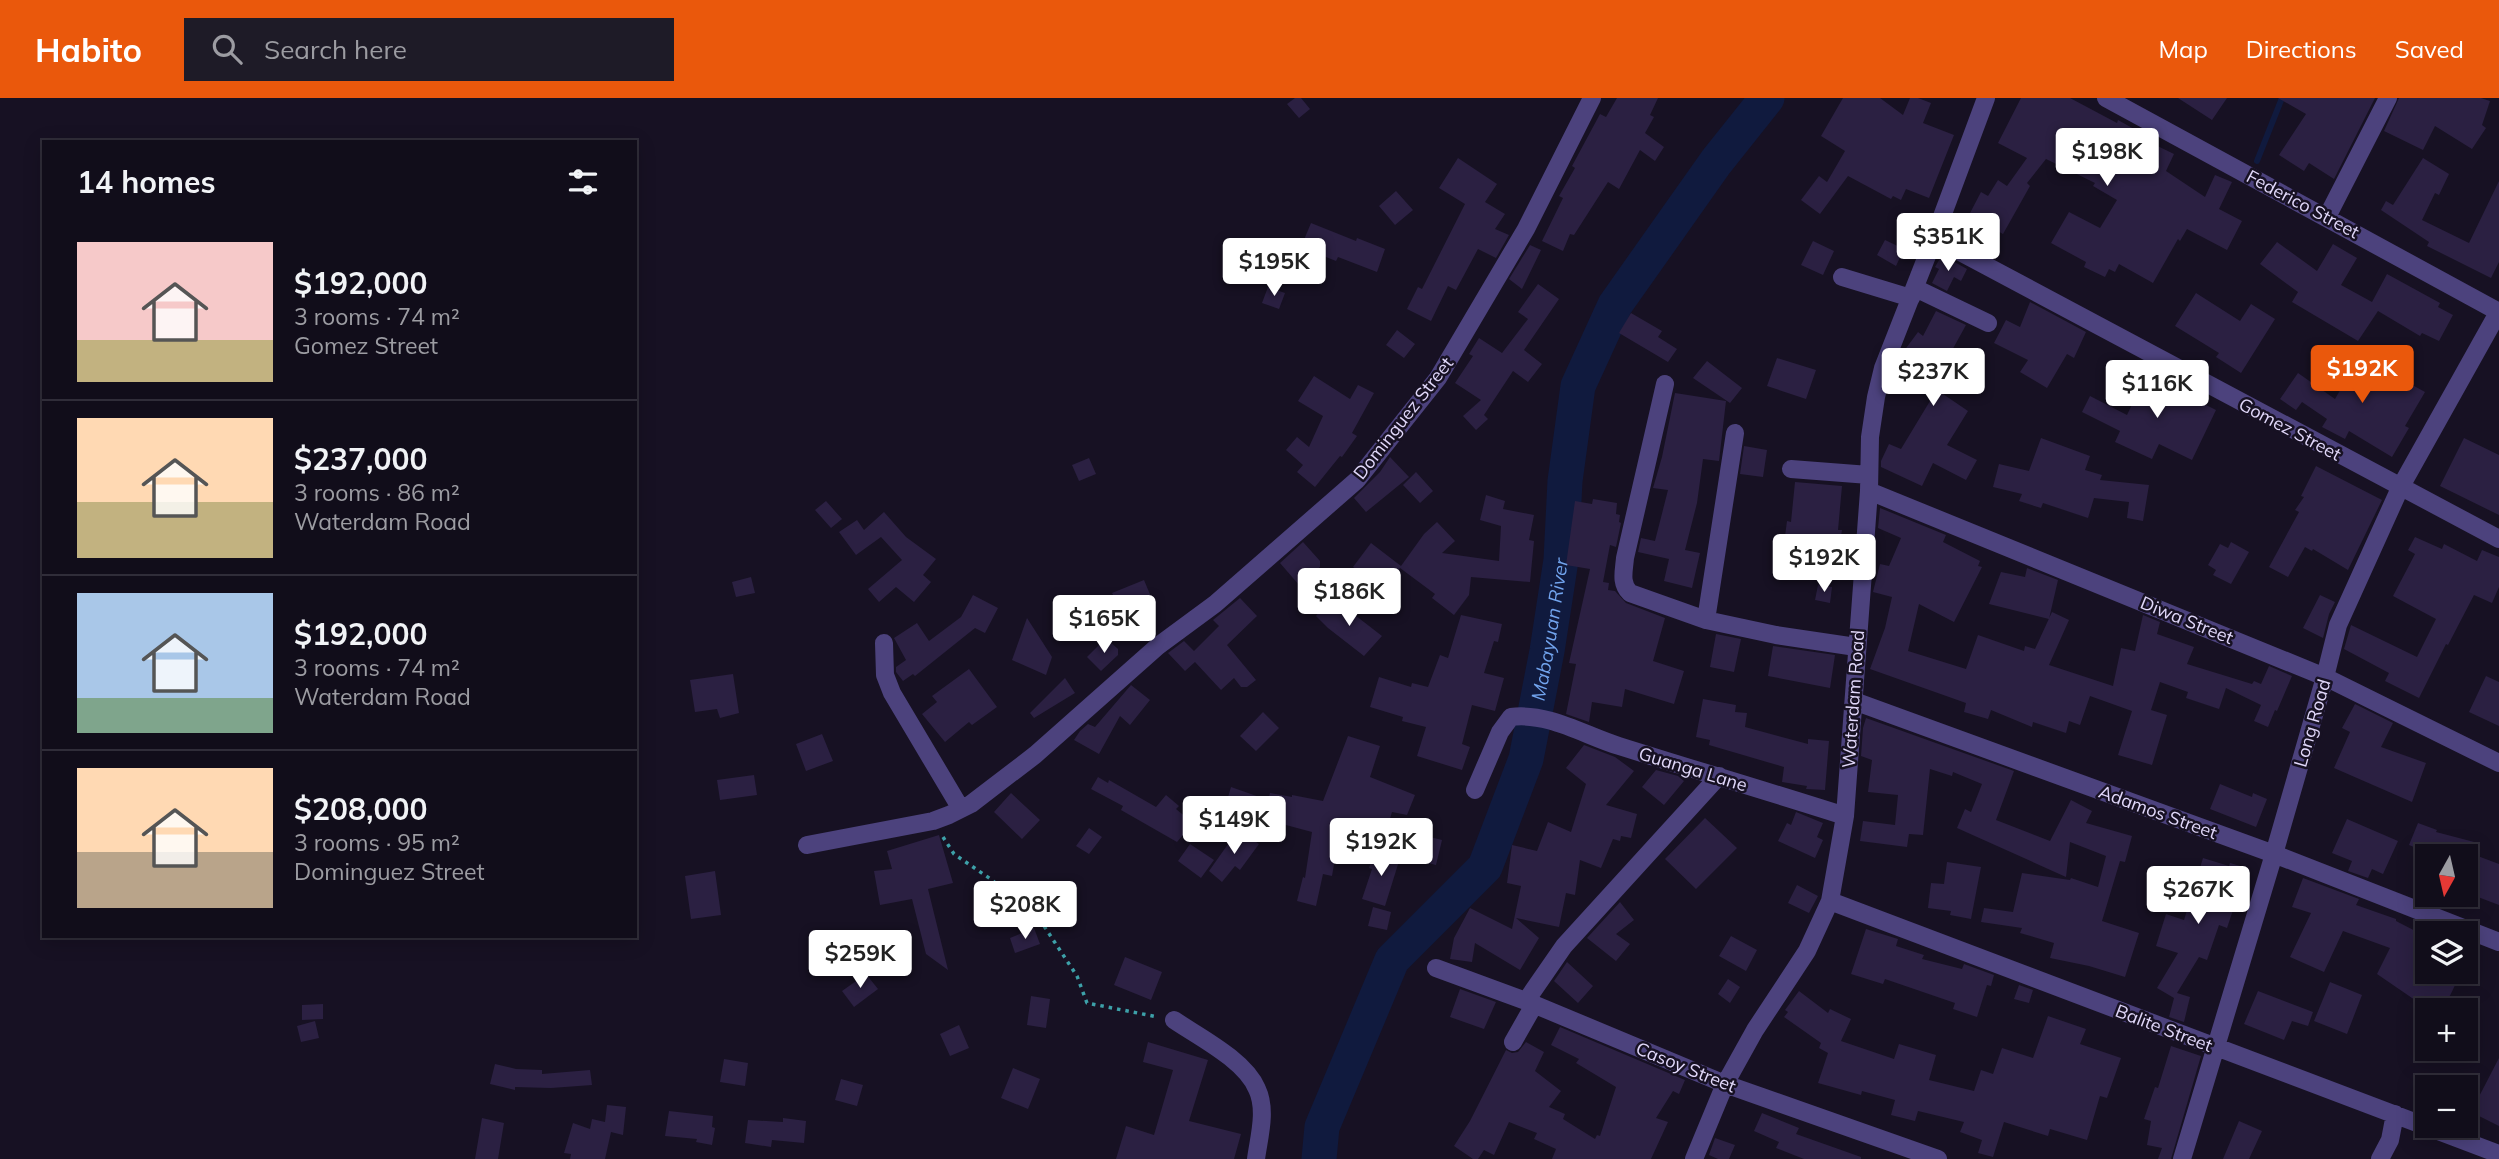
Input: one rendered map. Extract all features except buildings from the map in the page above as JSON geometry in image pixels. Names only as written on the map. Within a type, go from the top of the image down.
[{"type":"street","name":"Dominguez Street","points":[[807,845],[933,821],[961,809],[1035,755],[1158,646],[1215,604],[1357,480],[1438,378],[1526,229],[1592,98]]},
{"type":"street","name":"Waterdam Road","points":[[1694,1159],[1725,1084],[1755,1030],[1807,951],[1830,901],[1845,816],[1870,437],[1876,397],[1883,368],[1986,98]]},
{"type":"street","name":"Federico Street","points":[[2106,98],[2499,311]]},
{"type":"street","points":[[2327,217],[2388,98]]},
{"type":"street","name":"Gomez Street","points":[[1934,238],[2499,539]]},
{"type":"street","points":[[1842,277],[1913,293],[1988,323]]},
{"type":"street","name":"Long Road","points":[[2182,1159],[2274,854],[2325,677],[2337,625],[2400,488],[2499,311]]},
{"type":"street","points":[[1665,384],[1625,558],[1623,584],[1630,593],[1706,620],[1776,635],[1856,647]]},
{"type":"street","points":[[1706,620],[1735,433]]},
{"type":"street","name":"Diwa Street","points":[[1791,469],[1869,483],[2325,677],[2499,763]]},
{"type":"street","points":[[884,643],[885,675],[892,693],[961,809]]},
{"type":"street","name":"Adamos Street","points":[[1854,701],[2274,854],[2499,942]]},
{"type":"street","name":"Guanga Lane","points":[[1475,790],[1500,732],[1511,717],[1520,716],[1542,720],[1845,816]]},
{"type":"street","points":[[1513,1042],[1530,1003],[1564,946],[1719,776]]},
{"type":"street","name":"Balite Street","points":[[1830,901],[2499,1154]]},
{"type":"street","name":"Casoy Street","points":[[1436,968],[1530,1003],[1725,1084],[1938,1159]]},
{"type":"street","points":[[1174,1020],[1240,1065],[1258,1089],[1262,1119],[1255,1159]]},
{"type":"street","points":[[2380,1159],[2390,1140],[2395,1114]]},
{"type":"path","points":[[933,821],[954,854],[992,880],[1044,926],[1077,976],[1087,1003],[1174,1020]]},
{"type":"waterway","name":"Mabayuan River","points":[[1319,1159],[1322,1127],[1392,960],[1485,867],[1526,759],[1561,560],[1565,481],[1578,386],[1615,305],[1716,162],[1767,98]]},
{"type":"waterway","points":[[2257,161],[2282,98]]}]
